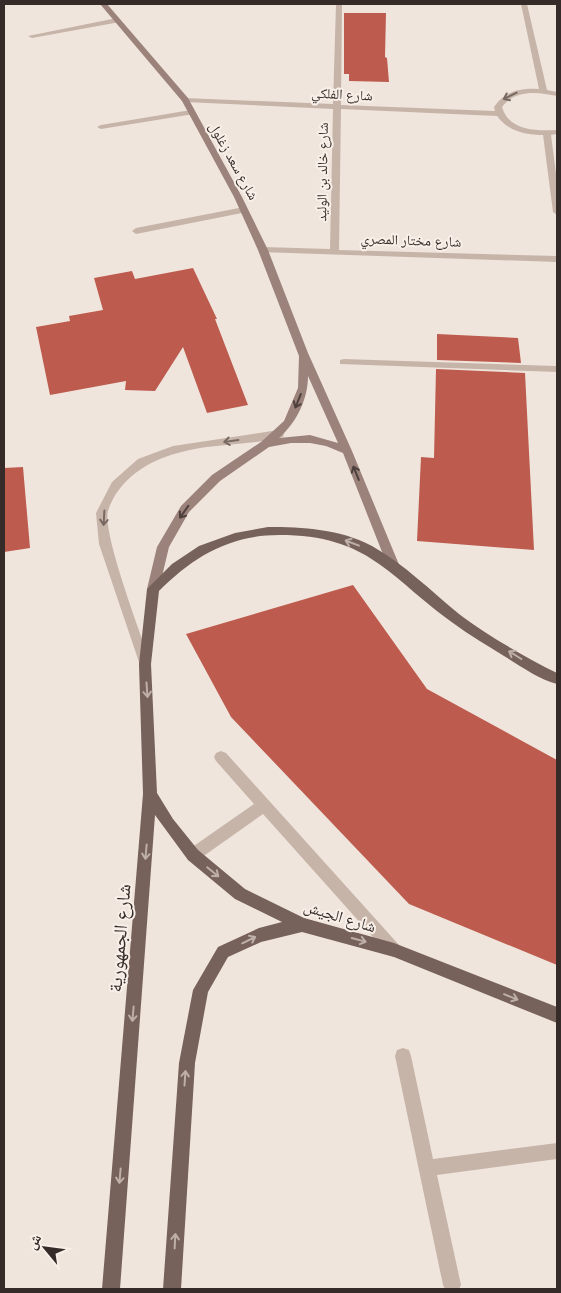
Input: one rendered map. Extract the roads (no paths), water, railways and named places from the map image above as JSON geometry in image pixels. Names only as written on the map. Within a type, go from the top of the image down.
[{"type":"main road","name":"شارع سعد زغلول","points":[[103,4],[185,100],[244,210],[263,250],[303,353],[347,451],[394,567]]},
{"type":"main road","name":"شارع سعد زغلول","points":[[154,590],[163,547],[185,509],[216,478],[265,446],[289,423],[304,388],[303,353]]},
{"type":"main road","points":[[265,446],[285,439],[307,438],[329,442],[347,451]]},
{"type":"main road","points":[[154,590],[176,567],[203,549],[234,537],[268,531],[302,531],[335,537],[367,549],[394,567],[457,618],[532,666],[557,679]]},
{"type":"main road","name":"شارع الجمهورية","points":[[111,1289],[150,794],[145,664],[154,590]]},
{"type":"main road","name":"شارع الجيش","points":[[150,794],[168,824],[192,855],[240,894],[302,925],[394,950],[557,1015]]},
{"type":"main road","points":[[172,1289],[187,1063],[201,990],[223,952],[259,935],[302,925]]},
{"type":"street","name":"شارع خالد بن الوليد","points":[[334,252],[339,4]]},
{"type":"street","points":[[524,4],[543,91]]},
{"type":"street","points":[[32,36],[117,20]]},
{"type":"street","points":[[557,94],[530,90],[508,96],[501,101],[498,107],[498,114],[511,126],[535,133],[548,134],[557,132]]},
{"type":"street","name":"شارع الفلكي","points":[[185,100],[498,114]]},
{"type":"street","points":[[101,127],[191,112]]},
{"type":"street","points":[[548,134],[557,212]]},
{"type":"street","points":[[136,231],[244,210]]},
{"type":"street","name":"شارع مختار المصري","points":[[263,250],[557,259]]},
{"type":"street","points":[[344,362],[557,370]]},
{"type":"street","points":[[145,664],[105,544],[102,513],[116,485],[142,462],[177,449],[279,434]]},
{"type":"street","points":[[220,757],[394,950]]},
{"type":"street","points":[[192,855],[264,805]]},
{"type":"street","points":[[404,1056],[452,1286]]},
{"type":"street","points":[[427,1168],[557,1151]]}]
